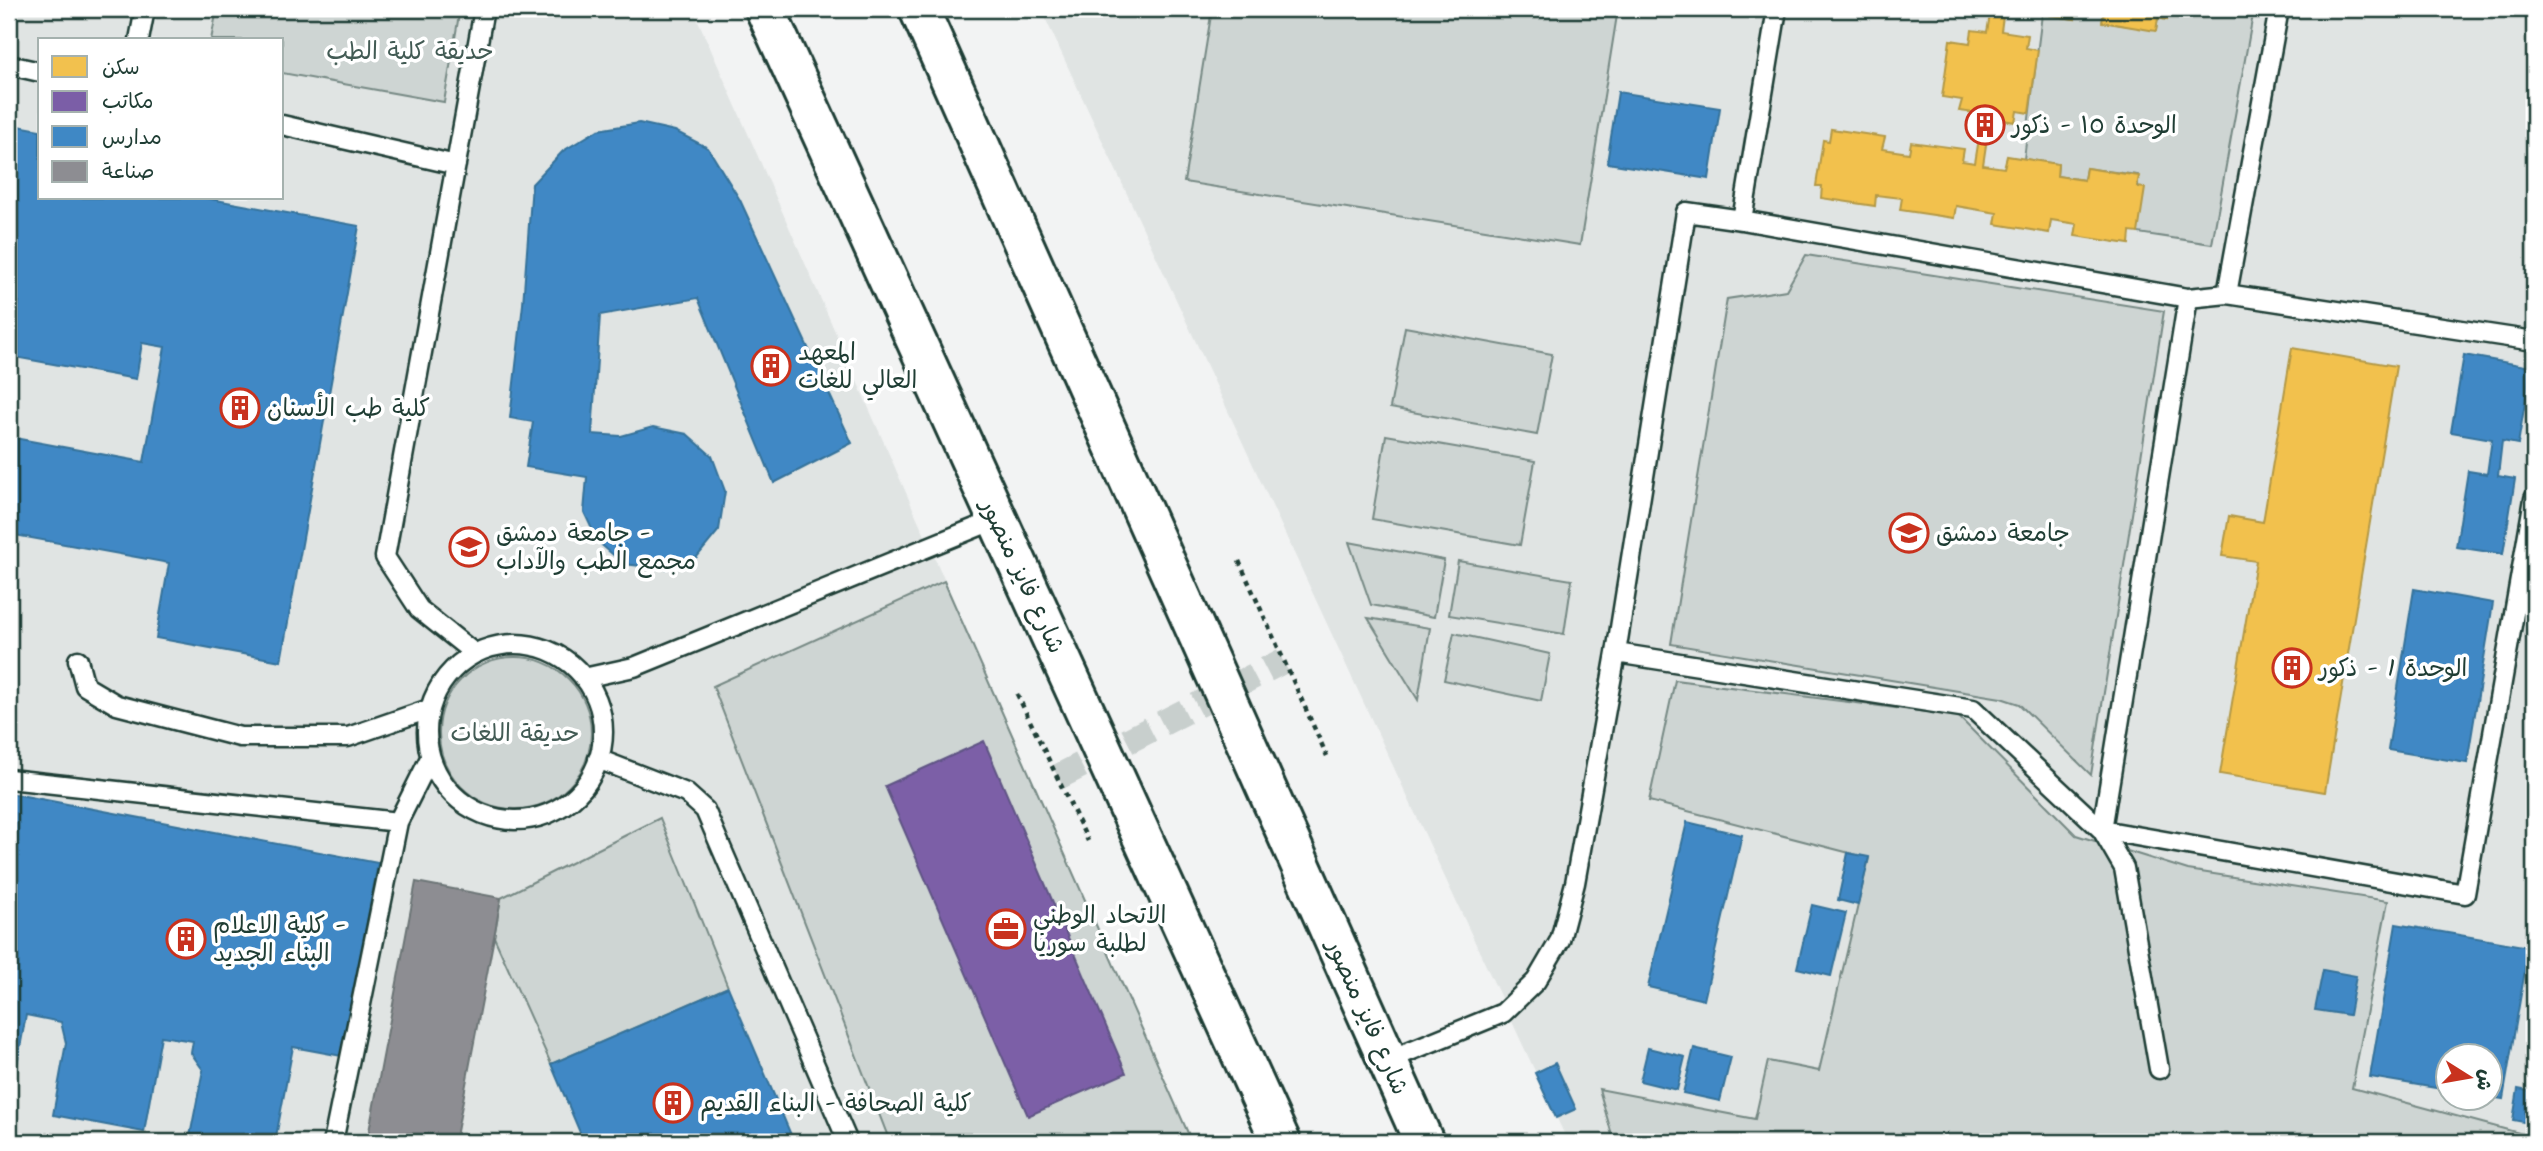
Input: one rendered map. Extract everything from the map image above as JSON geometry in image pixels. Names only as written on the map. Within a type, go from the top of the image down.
[{"type":"highway","name":"شارع فايز منصور","points":[[765,9],[1281,1142]]},
{"type":"highway","name":"شارع فايز منصور","points":[[919,9],[1424,1142]]},
{"type":"lane","points":[[139,38],[145,9]]},
{"type":"lane","points":[[474,653],[419,609],[385,557],[484,9]]},
{"type":"lane","points":[[1742,220],[1777,9]]},
{"type":"lane","points":[[2227,294],[2279,9]]},
{"type":"lane","points":[[9,65],[38,72]]},
{"type":"lane","points":[[284,125],[456,165]]},
{"type":"lane","points":[[1388,1060],[1503,1013],[1536,981],[1560,940],[1575,883],[1616,653],[1686,212],[2188,298],[2227,294],[2534,341]]},
{"type":"lane","points":[[2102,830],[2188,298]]},
{"type":"lane","points":[[2102,830],[2465,894],[2534,499]]},
{"type":"lane","points":[[584,678],[634,667],[997,519]]},
{"type":"lane","points":[[503,644],[534,645],[562,657],[584,678],[598,703],[603,731],[598,759],[585,784],[566,804],[541,816],[514,820],[486,816],[462,803],[443,783],[430,758],[427,734],[429,709],[439,686],[454,667],[474,653],[503,644]]},
{"type":"lane","points":[[1616,653],[1973,709],[2102,830],[2124,868],[2159,1069]]},
{"type":"lane","points":[[78,660],[85,686],[117,705],[240,737],[348,737],[429,709]]},
{"type":"lane","points":[[333,1142],[398,822],[430,758]]},
{"type":"lane","points":[[598,759],[686,793],[705,810],[848,1142]]},
{"type":"lane","points":[[9,779],[398,822]]},
{"type":"path","points":[[1239,561],[1327,756]]},
{"type":"path","points":[[1017,694],[1088,841]]},
{"type":"shaded area","name":"جامعة دمشق - مجمع الطب والآداب","points":[[9,9],[693,9],[1192,1142],[9,1142]]},
{"type":"shaded area","name":"جامعة دمشق","points":[[1041,9],[2534,9],[2534,1142],[1568,1142]]},
{"type":"green space","name":"حديقة كلية الطب","points":[[217,9],[460,9],[444,102],[284,73],[284,38],[211,38]]},
{"type":"green space","points":[[1212,9],[1618,9],[1580,245],[1184,182]]},
{"type":"green space","points":[[2077,9],[2104,11],[2103,22],[2156,30],[2158,18],[2167,20],[2168,9],[2254,9],[2212,244],[2138,233],[2138,175],[2086,168],[2084,180],[2057,176],[2058,164],[2024,159],[2042,14],[2075,19]]},
{"type":"green space","points":[[1806,255],[2164,311],[2091,775],[2019,704],[2001,698],[1671,644],[1727,299],[1786,290]]},
{"type":"green space","points":[[1405,327],[1552,354],[1537,435],[1390,408]]},
{"type":"green space","points":[[1386,435],[1535,461],[1520,545],[1372,519]]},
{"type":"green space","points":[[1349,542],[1444,560],[1434,617],[1371,605]]},
{"type":"green space","points":[[1458,561],[1572,580],[1564,634],[1449,615]]},
{"type":"green space","points":[[944,581],[1192,1142],[890,1142],[713,686]]},
{"type":"green space","points":[[1368,618],[1430,628],[1418,700]]},
{"type":"green space","points":[[1454,633],[1550,654],[1541,701],[1444,680]]},
{"type":"green space","name":"حديقة اللغات","points":[[515,657],[544,663],[569,679],[585,704],[591,733],[585,762],[569,787],[544,803],[515,809],[486,803],[461,787],[445,762],[439,733],[445,704],[461,679],[486,663]]},
{"type":"green space","points":[[1675,680],[1958,716],[2076,835],[2188,870],[2388,901],[2352,1088],[2534,1137],[2534,1142],[1614,1142],[1599,1089],[1755,1119],[1768,1061],[1819,1071],[1869,858],[1649,801]]},
{"type":"green space","points":[[660,818],[728,987],[551,1064],[494,937],[501,898]]},
{"type":"building: سكن","name":"الوحدة ١٥ - ذكور","points":[[1991,9],[2004,9],[2001,31],[2028,35],[2026,48],[2038,50],[2029,113],[2017,111],[2015,122],[1990,118],[1983,165],[2004,168],[2007,156],[2058,164],[2057,176],[2084,180],[2086,168],[2139,176],[2137,187],[2145,188],[2138,233],[2130,232],[2129,244],[2075,236],[2077,224],[2051,220],[2049,233],[1995,224],[1997,213],[1956,206],[1954,218],[1900,210],[1902,198],[1876,195],[1875,206],[1821,198],[1822,186],[1816,186],[1823,140],[1829,141],[1831,129],[1885,137],[1882,149],[1909,153],[1911,142],[1964,149],[1962,161],[1975,163],[1983,114],[1959,111],[1962,100],[1942,97],[1950,40],[1970,43],[1972,30],[1987,32]]},
{"type":"building: سكن","points":[[2021,9],[2077,9],[2075,19]]},
{"type":"building: سكن","points":[[2093,9],[2168,9],[2167,20],[2158,18],[2156,31],[2102,22],[2104,11]]},
{"type":"building: سكن","name":"الوحدة 1 - ذكور","points":[[2292,348],[2396,366],[2325,792],[2220,774],[2256,561],[2222,556],[2229,516],[2263,522]]},
{"type":"building: مكاتب","name":"الاتحاد الوطني لطلبة سوريا","points":[[984,741],[1126,1073],[1028,1116],[885,786]]},
{"type":"building: مدارس","points":[[1618,92],[1720,108],[1709,179],[1607,163]]},
{"type":"building: مدارس","name":"المعهد العالي للغات","points":[[639,123],[675,131],[708,148],[740,200],[852,443],[774,483],[698,298],[600,315],[592,434],[621,436],[653,427],[687,434],[712,456],[725,491],[719,530],[697,557],[666,569],[624,564],[598,542],[584,512],[587,477],[526,467],[533,422],[510,418],[523,304],[532,184],[563,151],[598,130]]},
{"type":"building: مدارس","name":"كلية طب الأسنان","points":[[13,125],[38,130],[38,200],[216,200],[359,226],[281,661],[156,638],[169,563],[9,534],[9,437],[144,462],[165,347],[142,343],[136,379],[9,356],[19,302],[9,301],[9,149]]},
{"type":"building: مدارس","points":[[2464,355],[2531,367],[2518,444],[2502,441],[2498,476],[2515,479],[2503,554],[2456,547],[2468,471],[2487,474],[2492,439],[2451,432]]},
{"type":"building: مدارس","points":[[2414,589],[2493,603],[2467,763],[2388,750]]},
{"type":"building: مدارس","name":"كلية الاعلام - البناء الجديد","points":[[9,793],[378,863],[342,1056],[293,1047],[275,1142],[226,1142],[190,1136],[203,1070],[191,1053],[193,1041],[161,1036],[144,1132],[53,1115],[66,1043],[61,1022],[26,1015],[9,1108]]},
{"type":"building: مدارس","points":[[1687,822],[1742,835],[1704,1000],[1648,987]]},
{"type":"building: مدارس","points":[[1848,853],[1869,857],[1858,905],[1838,900]]},
{"type":"building: مدارس","points":[[1812,905],[1846,913],[1831,976],[1797,968]]},
{"type":"building: مدارس","points":[[2396,924],[2529,947],[2504,1093],[2504,1042],[2434,1042],[2434,1088],[2370,1077]]},
{"type":"building: مدارس","points":[[2323,970],[2356,976],[2349,1015],[2315,1010]]},
{"type":"building: مدارس","name":"كلية الصحافة - البناء القديم","points":[[728,987],[794,1142],[584,1142],[551,1064]]},
{"type":"building: مدارس","points":[[1648,1048],[1685,1057],[1677,1090],[1640,1081]]},
{"type":"building: مدارس","points":[[1694,1048],[1731,1057],[1720,1101],[1683,1093]]},
{"type":"building: مدارس","points":[[1555,1063],[1576,1109],[1556,1118],[1535,1073]]},
{"type":"building: مدارس","points":[[2518,1089],[2534,1092],[2534,1124],[2513,1120]]},
{"type":"building: صناعة","points":[[416,882],[501,898],[494,937],[455,1142],[367,1142]]},
{"type":"tunnel","points":[[1058,777],[1283,661]]},
{"type":"place","name":"الوحدة ١٥ - ذكور","points":[[1985,125]]},
{"type":"place","name":"المعهد العالي للغات","points":[[771,366]]},
{"type":"place","name":"كلية طب الأسنان","points":[[240,408]]},
{"type":"place","name":"جامعة دمشق","points":[[1909,533]]},
{"type":"place","name":"جامعة دمشق - مجمع الطب والآداب","points":[[469,547]]},
{"type":"place","name":"الوحدة 1 - ذكور","points":[[2292,668]]},
{"type":"place","name":"الاتحاد الوطني لطلبة سوريا","points":[[1006,929]]},
{"type":"place","name":"كلية الاعلام - البناء الجديد","points":[[186,939]]},
{"type":"place","name":"كلية الصحافة - البناء القديم","points":[[673,1103]]}]
